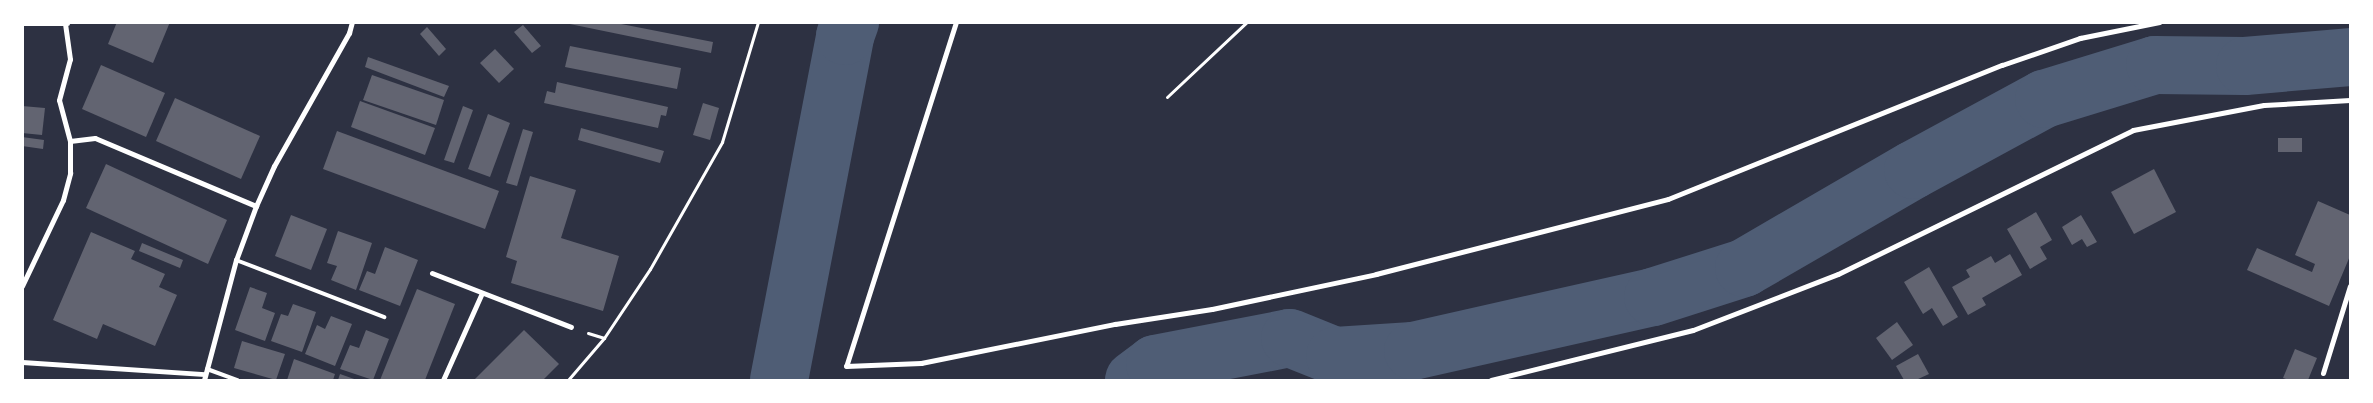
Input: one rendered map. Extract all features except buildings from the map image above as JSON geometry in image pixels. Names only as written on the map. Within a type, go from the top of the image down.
[{"type":"street","points":[[204,380],[236,260],[256,206],[274,166],[349,33],[352,22]]},
{"type":"street","points":[[956,22],[846,366],[921,363],[1114,324],[1212,309],[1376,274],[1659,201],[2002,65],[2080,38],[2159,22]]},
{"type":"street","points":[[22,23],[66,23],[70,59],[59,100],[70,141],[70,173],[63,200],[22,286]]},
{"type":"street","points":[[1491,380],[1693,330],[1838,274],[2133,130],[2264,105],[2350,100]]},
{"type":"street","points":[[70,141],[96,138],[256,206]]},
{"type":"street","points":[[432,274],[571,328]]},
{"type":"street","points":[[2323,373],[2350,286]]},
{"type":"street","points":[[443,380],[482,293]]},
{"type":"street","points":[[22,362],[206,372]]},
{"type":"lane","points":[[236,260],[384,317]]},
{"type":"lane","points":[[206,372],[238,380]]},
{"type":"path","points":[[568,380],[604,338],[650,269],[722,142],[758,22]]},
{"type":"path","points":[[1167,97],[1247,22]]},
{"type":"waterway","points":[[779,380],[845,36],[850,22]]},
{"type":"waterway","points":[[1134,380],[1155,364],[1290,338],[1335,356],[1413,351],[1653,297],[1744,268],[1913,170],[2044,99],[2155,65],[2245,66],[2350,57]]}]
